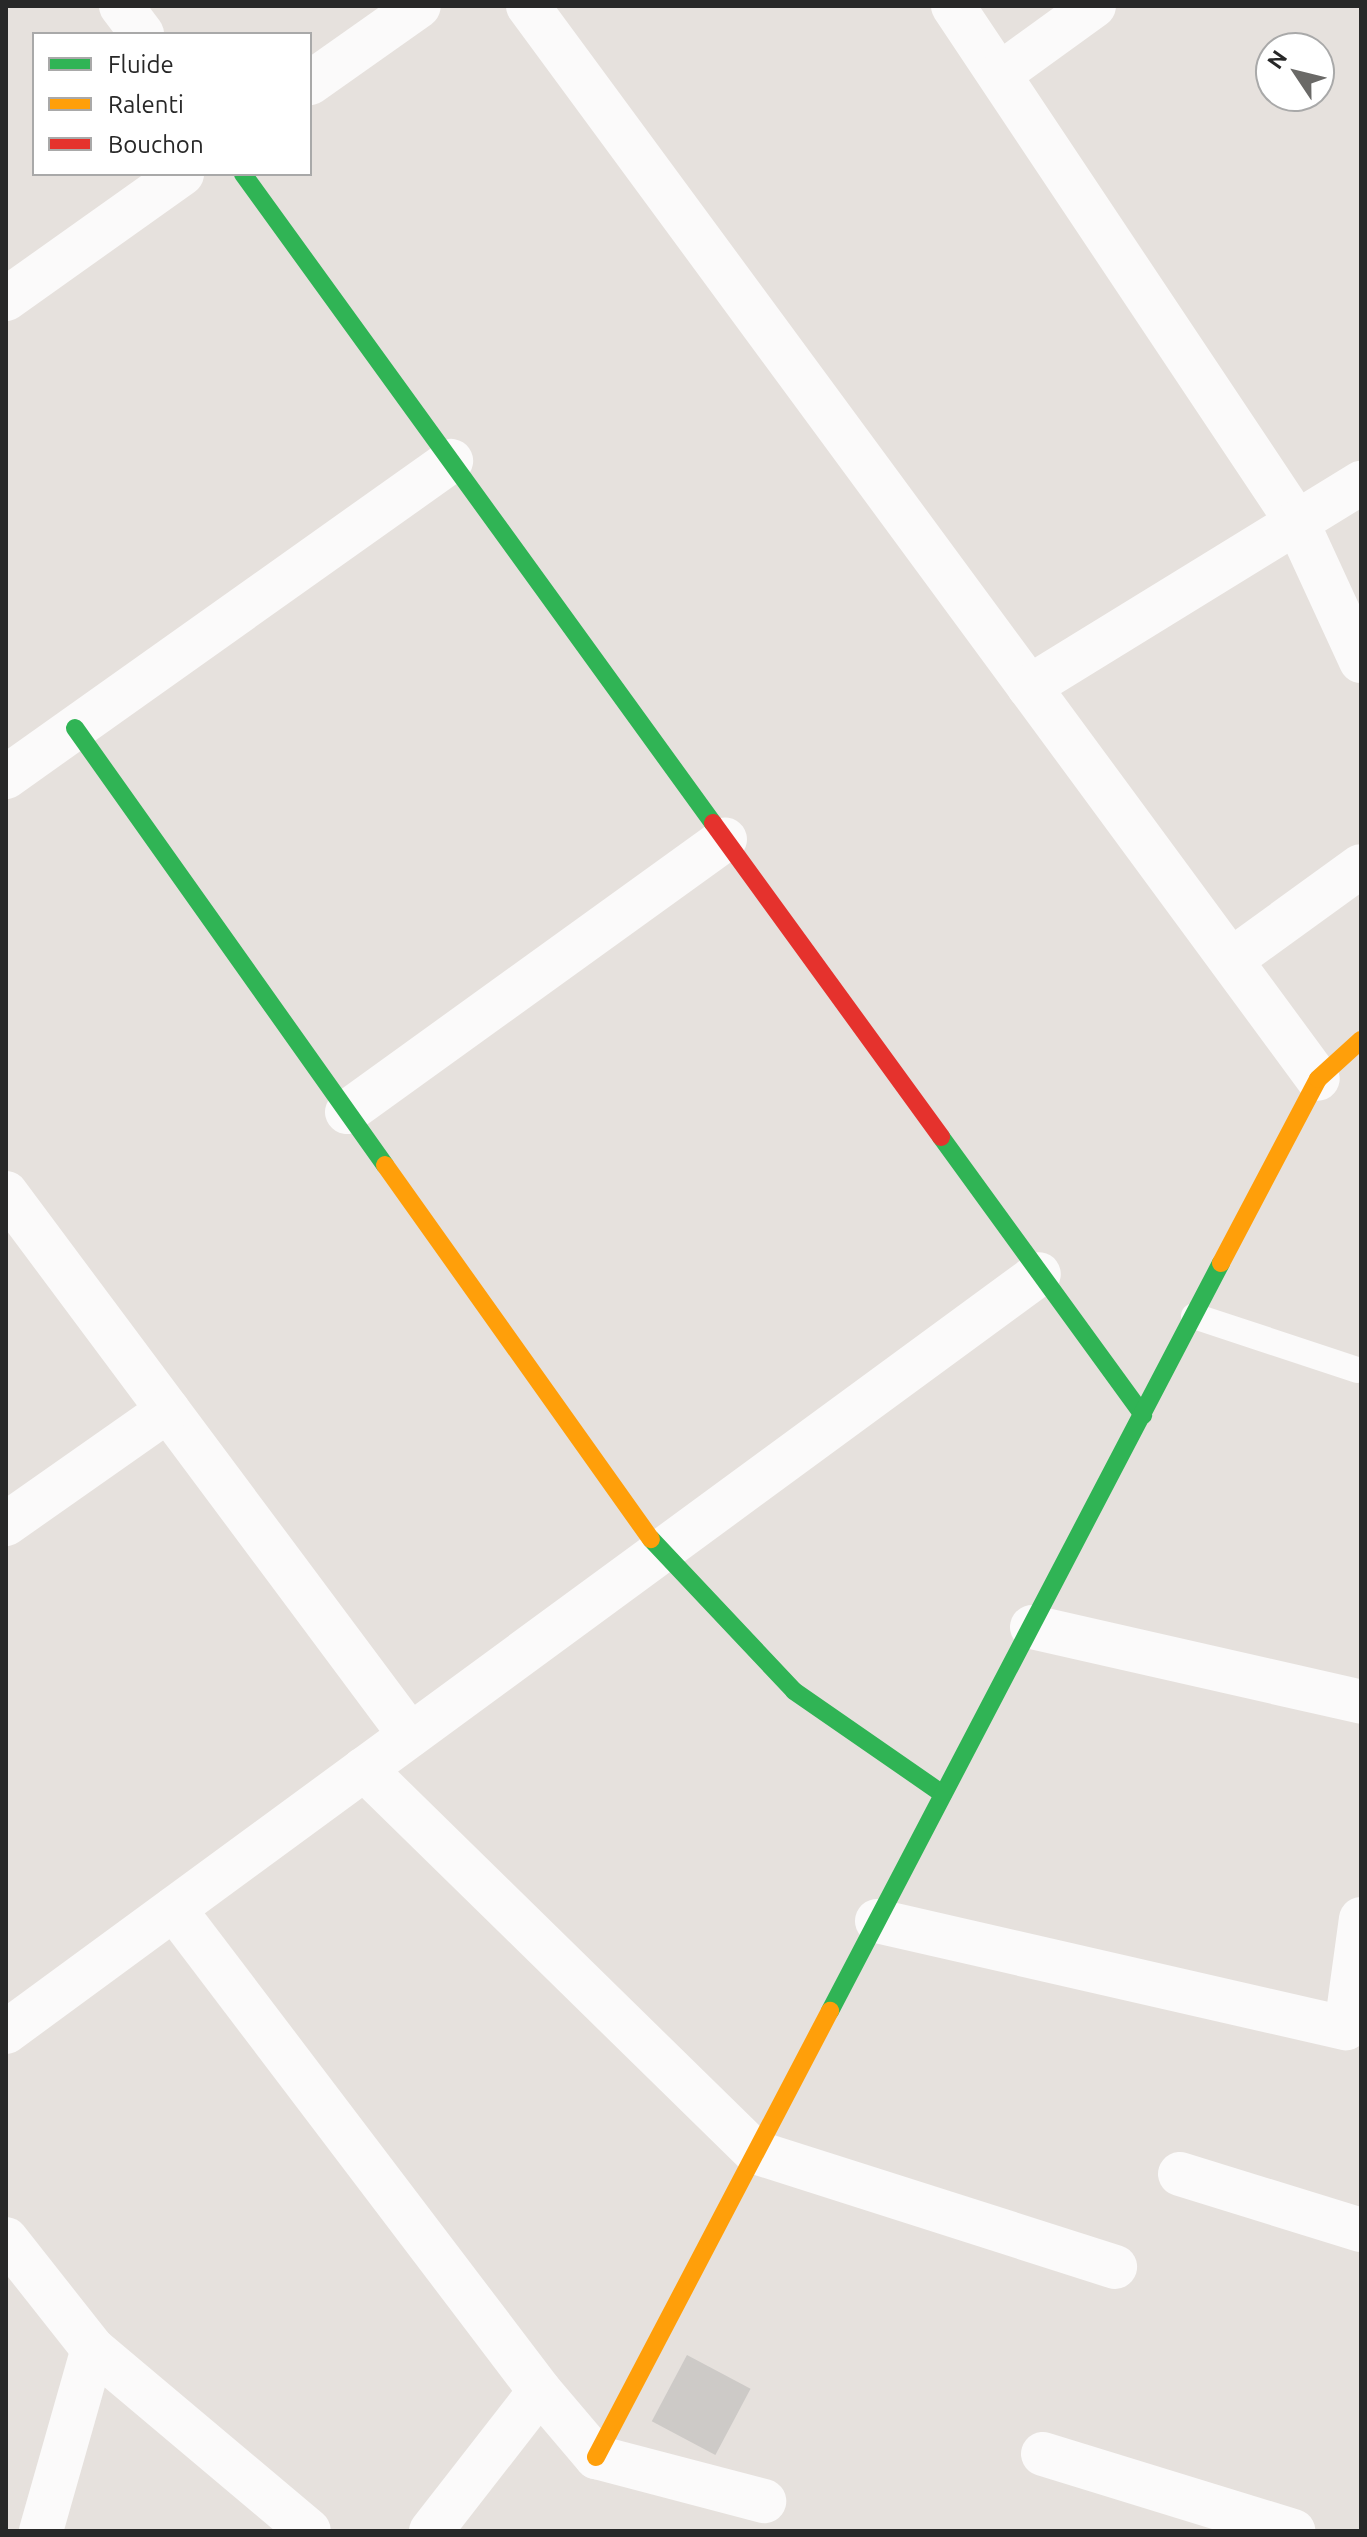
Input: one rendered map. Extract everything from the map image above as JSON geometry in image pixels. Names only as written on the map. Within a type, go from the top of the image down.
[{"type":"street","points":[[121,6],[140,32]]},
{"type":"street","points":[[312,82],[419,6]]},
{"type":"street","points":[[528,6],[1318,1079]]},
{"type":"street","points":[[953,6],[1297,522],[1361,661]]},
{"type":"street","points":[[1000,74],[1094,6]]},
{"type":"street","points":[[6,299],[179,176]]},
{"type":"street","points":[[244,176],[1143,1415]]},
{"type":"street","points":[[6,777],[451,461]]},
{"type":"street","points":[[1029,687],[1361,483]]},
{"type":"street","points":[[75,728],[660,1552],[794,1691],[943,1794]]},
{"type":"street","points":[[347,1112],[725,839]]},
{"type":"street","points":[[1231,960],[1361,866]]},
{"type":"street","points":[[596,2457],[1318,1079],[1361,1040]]},
{"type":"street","points":[[6,1193],[410,1735]]},
{"type":"street","points":[[6,2032],[1039,1274]]},
{"type":"street","points":[[6,1524],[168,1410]]},
{"type":"street","points":[[1032,1627],[1361,1702]]},
{"type":"street","points":[[364,1769],[755,2152],[1115,2267]]},
{"type":"street","points":[[174,1909],[540,2391],[596,2457],[764,2501]]},
{"type":"street","points":[[877,1921],[1346,2028],[1361,1919]]},
{"type":"street","points":[[1180,2174],[1361,2230]]},
{"type":"street","points":[[6,2239],[93,2349],[309,2531]]},
{"type":"street","points":[[41,2531],[93,2349]]},
{"type":"street","points":[[431,2531],[540,2391]]},
{"type":"street","points":[[1043,2454],[1293,2531]]},
{"type":"lane","points":[[1194,1316],[1357,1370]]},
{"type":"building","points":[[687,2355],[751,2389],[715,2455],[652,2421]]},
{"type":"traffic: fast","points":[[244,176],[713,823]]},
{"type":"traffic: fast","points":[[75,728],[385,1165]]},
{"type":"traffic: fast","points":[[941,1137],[1143,1415]]},
{"type":"traffic: fast","points":[[830,2011],[1221,1263]]},
{"type":"traffic: fast","points":[[651,1539],[794,1691],[943,1794]]},
{"type":"traffic: slow","points":[[1221,1263],[1318,1079],[1361,1040]]},
{"type":"traffic: slow","points":[[385,1165],[651,1539]]},
{"type":"traffic: slow","points":[[596,2457],[830,2011]]},
{"type":"traffic: jam","points":[[713,823],[941,1137]]}]
